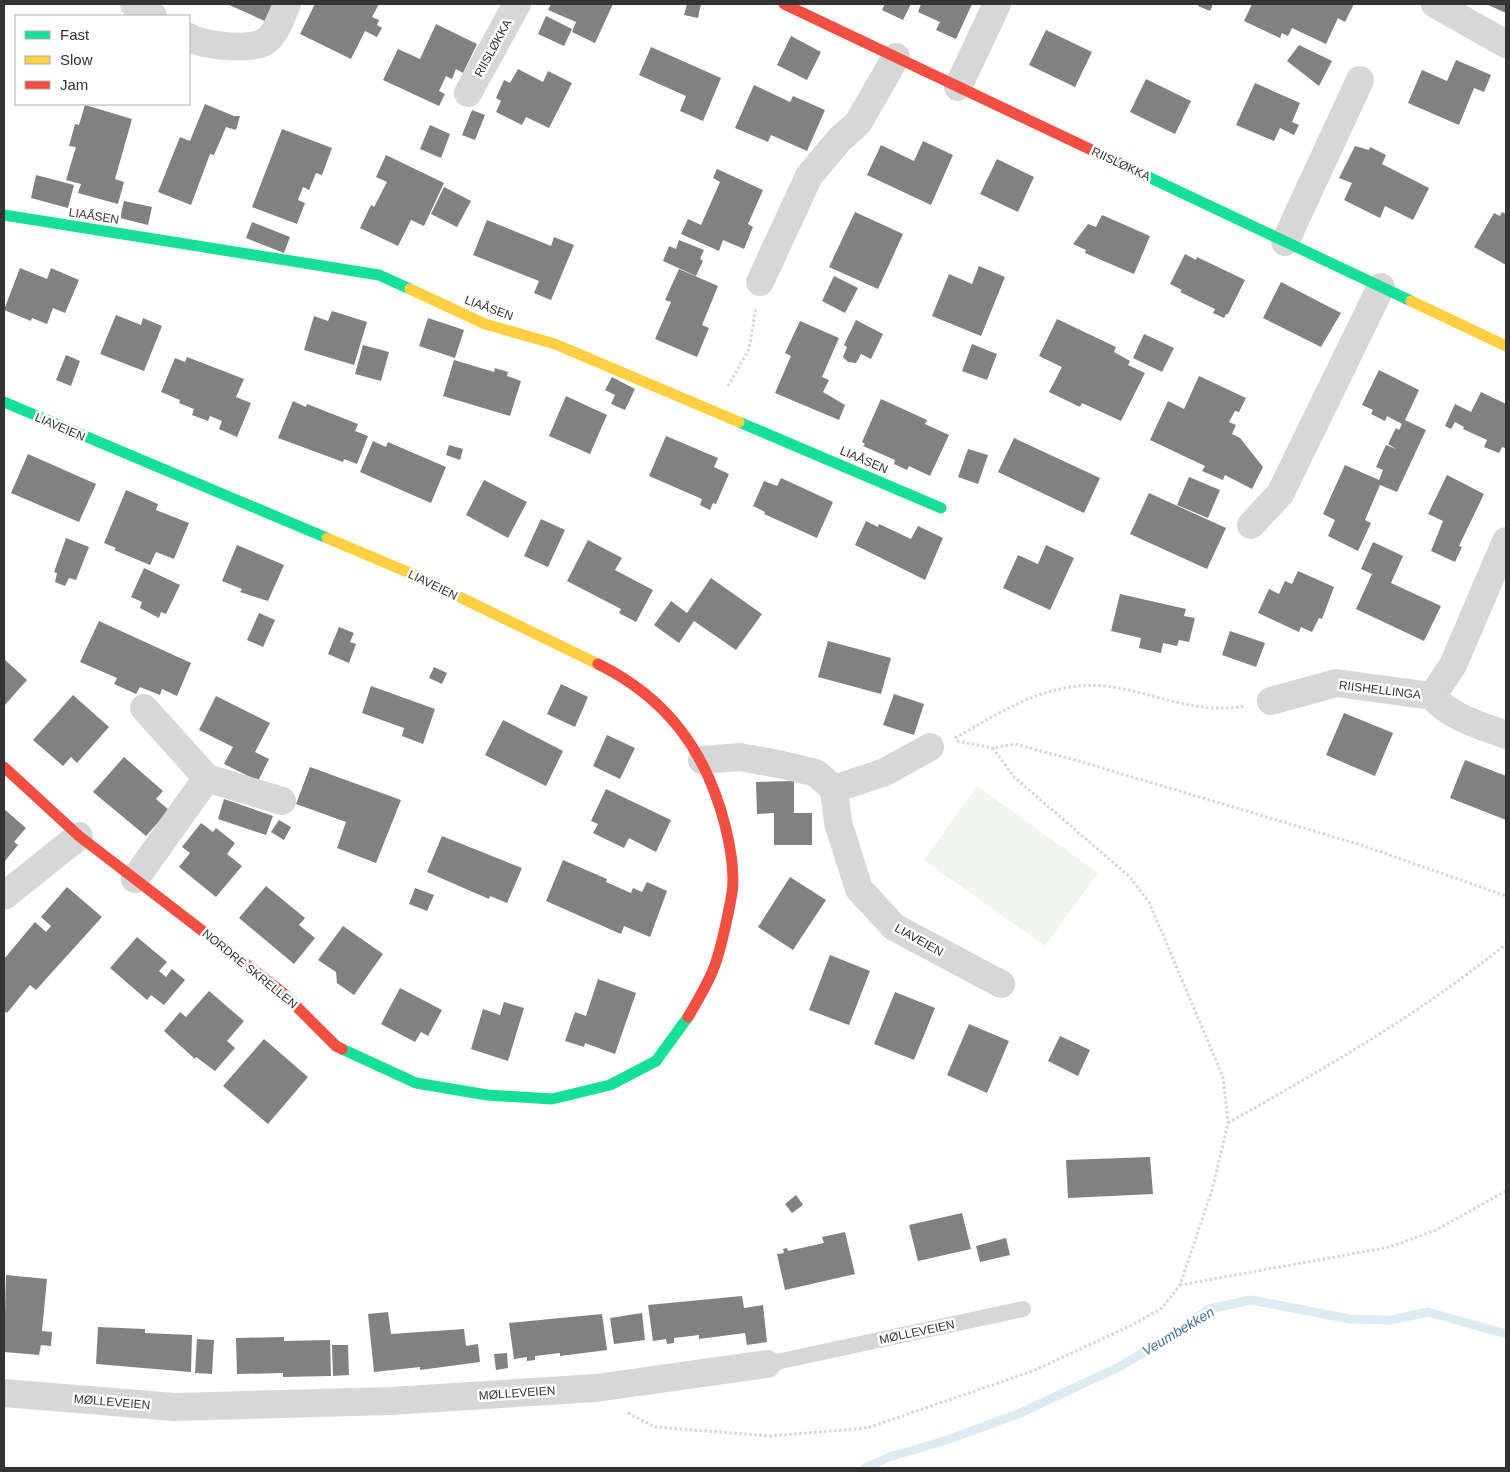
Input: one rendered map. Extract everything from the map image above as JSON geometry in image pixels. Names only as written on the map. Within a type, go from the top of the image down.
[{"type":"street","points":[[134,4],[151,15]]},
{"type":"street","points":[[190,38],[197,42],[250,47],[267,41],[287,4]]},
{"type":"street","name":"RIISLØKKA","points":[[468,93],[517,4]]},
{"type":"street","name":"RIISLØKKA","points":[[784,4],[1506,346]]},
{"type":"street","points":[[958,87],[997,4]]},
{"type":"street","points":[[1435,4],[1506,44]]},
{"type":"street","points":[[760,282],[808,176],[839,140],[858,123],[896,57]]},
{"type":"street","points":[[1285,242],[1360,80]]},
{"type":"street","name":"LIAÅSEN","points":[[4,215],[379,275],[485,324],[555,344],[941,508]]},
{"type":"street","points":[[1250,525],[1280,494],[1381,287]]},
{"type":"street","name":"LIAVEIEN","points":[[4,402],[412,574],[620,676],[659,705],[675,722],[702,760]]},
{"type":"street","name":"RIISHELLINGA","points":[[1432,696],[1453,665],[1503,558]]},
{"type":"street","name":"RIISHELLINGA","points":[[1271,701],[1336,683],[1432,696],[1441,707],[1458,717],[1506,735]]},
{"type":"street","points":[[144,708],[207,778],[282,801]]},
{"type":"street","points":[[702,760],[740,757],[783,764],[816,773],[834,788],[885,772],[930,747]]},
{"type":"street","name":"NORDRE SKRELLEN","points":[[4,768],[80,836],[282,992],[336,1046],[416,1083],[487,1095],[552,1099],[610,1085],[656,1061],[688,1018],[714,969],[732,892],[732,882],[727,834],[718,798],[702,760]]},
{"type":"street","points":[[135,879],[207,778]]},
{"type":"street","name":"LIAVEIEN","points":[[834,788],[838,823],[859,889],[894,927],[1001,984]]},
{"type":"street","points":[[4,896],[80,836]]},
{"type":"street","name":"MØLLEVEIEN","points":[[4,1393],[174,1407],[391,1400],[596,1388],[767,1364]]},
{"type":"lane","name":"MØLLEVEIEN","points":[[767,1364],[1023,1309]]},
{"type":"path","points":[[714,411],[748,349],[760,282]]},
{"type":"path","points":[[1271,701],[1232,708],[1196,707],[1112,687],[1074,686],[1048,690],[1019,703],[950,740],[993,748],[1015,744],[1075,760],[1361,845],[1506,896]]},
{"type":"path","points":[[596,1388],[618,1407],[655,1427],[771,1436],[867,1428],[1033,1371],[1132,1325],[1162,1308],[1180,1286],[1212,1190],[1228,1123],[1223,1077],[1149,902],[1130,877],[1014,777],[993,748]]},
{"type":"path","points":[[1228,1123],[1363,1046],[1467,976],[1506,944]]},
{"type":"path","points":[[1180,1286],[1390,1247],[1436,1230],[1506,1190]]},
{"type":"shaded area","points":[[977,786],[1098,873],[1045,946],[924,860]]},
{"type":"building","points":[[227,4],[277,4],[269,23]]},
{"type":"building","points":[[315,4],[379,4],[372,17],[379,20],[377,25],[382,28],[377,37],[365,31],[351,59],[300,34]]},
{"type":"building","points":[[551,4],[613,4],[595,43],[572,32],[576,22],[548,10]]},
{"type":"building","points":[[687,4],[701,4],[698,18],[684,15]]},
{"type":"building","points":[[885,4],[911,4],[903,20],[882,10]]},
{"type":"building","points":[[921,4],[972,4],[956,39],[936,30],[940,22],[918,12]]},
{"type":"building","points":[[1199,4],[1213,4],[1210,11],[1198,6]]},
{"type":"building","points":[[1252,4],[1354,4],[1345,22],[1338,18],[1326,44],[1292,28],[1288,36],[1282,33],[1280,38],[1244,21]]},
{"type":"building","points":[[1486,4],[1506,4],[1506,13]]},
{"type":"building","points":[[546,16],[572,29],[564,46],[538,34]]},
{"type":"building","points":[[436,24],[477,44],[463,73],[456,69],[452,79],[446,76],[439,91],[445,94],[439,106],[383,80],[398,49],[420,59]]},
{"type":"building","points":[[1046,30],[1092,52],[1075,87],[1029,65]]},
{"type":"building","points":[[791,36],[821,52],[807,80],[777,65]]},
{"type":"building","points":[[1299,45],[1332,61],[1319,86],[1287,61]]},
{"type":"building","points":[[651,47],[721,78],[703,121],[680,111],[686,96],[639,75]]},
{"type":"building","points":[[1456,60],[1491,75],[1484,92],[1474,88],[1459,125],[1408,103],[1422,70],[1447,81]]},
{"type":"building","points":[[518,69],[543,82],[548,71],[572,83],[549,128],[526,117],[522,125],[496,112],[501,101],[496,98],[504,80],[510,83]]},
{"type":"building","points":[[1146,79],[1191,101],[1175,134],[1130,112]]},
{"type":"building","points":[[1255,83],[1300,103],[1292,122],[1299,125],[1294,135],[1280,128],[1274,141],[1236,125]]},
{"type":"building","points":[[754,85],[790,102],[793,96],[825,110],[807,151],[771,135],[768,142],[735,128]]},
{"type":"building","points":[[205,104],[234,116],[240,116],[236,130],[226,127],[214,155],[210,154],[191,205],[158,192],[180,137],[190,141]]},
{"type":"building","points":[[85,105],[132,119],[115,179],[124,182],[118,204],[78,193],[81,184],[66,180],[76,147],[69,146],[75,124],[79,125]]},
{"type":"building","points":[[472,110],[485,115],[475,140],[462,135]]},
{"type":"building","points":[[430,125],[450,134],[441,158],[420,149]]},
{"type":"building","points":[[282,129],[332,148],[322,175],[316,173],[309,190],[303,187],[298,200],[305,203],[297,224],[252,207]]},
{"type":"building","points":[[923,141],[953,155],[931,205],[867,175],[881,145],[914,161]]},
{"type":"building","points":[[1355,146],[1369,150],[1370,147],[1386,155],[1382,164],[1429,188],[1413,220],[1385,206],[1380,218],[1344,200],[1352,183],[1339,178]]},
{"type":"building","points":[[386,155],[444,183],[424,226],[411,220],[398,246],[360,228],[371,205],[374,207],[387,182],[376,177]]},
{"type":"building","points":[[997,159],[1034,177],[1018,212],[980,194]]},
{"type":"building","points":[[717,169],[763,190],[748,224],[753,227],[744,249],[723,240],[719,251],[681,234],[688,219],[701,225],[720,182],[713,178]]},
{"type":"building","points":[[36,175],[74,185],[68,208],[31,198]]},
{"type":"building","points":[[444,187],[471,201],[457,227],[431,214]]},
{"type":"building","points":[[124,201],[152,207],[148,225],[120,218]]},
{"type":"building","points":[[855,212],[903,234],[878,289],[829,267]]},
{"type":"building","points":[[1502,212],[1506,214],[1506,265],[1474,247],[1494,213],[1500,216]]},
{"type":"building","points":[[1102,215],[1150,236],[1134,274],[1085,253],[1086,250],[1073,244],[1088,224],[1096,227]]},
{"type":"building","points":[[487,220],[551,246],[554,237],[574,245],[551,300],[534,293],[539,281],[473,255]]},
{"type":"building","points":[[252,222],[290,237],[284,253],[246,238]]},
{"type":"building","points":[[679,240],[704,250],[700,259],[703,261],[696,276],[663,261],[669,246],[676,249]]},
{"type":"building","points":[[1185,254],[1196,260],[1197,257],[1245,280],[1228,314],[1224,318],[1213,313],[1215,309],[1180,292],[1182,290],[1170,284]]},
{"type":"building","points":[[979,266],[1005,277],[981,336],[932,316],[949,274],[972,284]]},
{"type":"building","points":[[20,268],[47,279],[51,268],[79,280],[65,313],[53,308],[47,324],[32,318],[31,321],[4,310]]},
{"type":"building","points":[[679,269],[718,286],[702,325],[709,328],[697,357],[655,339],[671,302],[665,300]]},
{"type":"building","points":[[834,276],[858,288],[845,313],[822,301]]},
{"type":"building","points":[[1281,282],[1341,313],[1321,347],[1263,318]]},
{"type":"building","points":[[332,311],[367,322],[354,365],[304,350],[314,316],[328,321]]},
{"type":"building","points":[[116,315],[141,325],[143,318],[162,326],[144,371],[100,354]]},
{"type":"building","points":[[428,318],[464,330],[455,358],[419,346]]},
{"type":"building","points":[[1057,319],[1116,347],[1114,352],[1130,361],[1128,365],[1145,373],[1121,421],[1082,403],[1080,407],[1049,392],[1062,367],[1039,356]]},
{"type":"building","points":[[856,320],[883,334],[871,359],[861,354],[856,363],[848,362],[843,357],[847,347],[844,345]]},
{"type":"building","points":[[800,321],[839,338],[822,377],[829,380],[823,392],[845,405],[839,420],[775,393],[791,356],[785,353]]},
{"type":"building","points":[[1144,334],[1174,348],[1162,372],[1133,358]]},
{"type":"building","points":[[972,344],[997,354],[987,380],[962,371]]},
{"type":"building","points":[[363,345],[389,352],[381,381],[355,374]]},
{"type":"building","points":[[66,355],[80,361],[71,386],[56,380]]},
{"type":"building","points":[[187,357],[244,379],[236,397],[251,403],[237,437],[219,429],[222,421],[210,416],[208,421],[192,415],[194,409],[179,403],[180,400],[161,392],[175,358],[185,362]]},
{"type":"building","points":[[454,360],[494,372],[495,368],[508,372],[507,376],[521,381],[510,416],[443,396]]},
{"type":"building","points":[[1379,370],[1419,390],[1405,420],[1426,430],[1397,492],[1380,485],[1365,520],[1371,523],[1358,551],[1328,536],[1335,520],[1323,514],[1345,465],[1379,480],[1383,470],[1376,467],[1386,445],[1396,449],[1388,444],[1396,428],[1399,430],[1402,424],[1387,416],[1385,421],[1371,414],[1373,410],[1362,405]]},
{"type":"building","points":[[1199,376],[1246,398],[1239,412],[1235,411],[1229,422],[1236,425],[1232,434],[1240,438],[1263,467],[1252,489],[1225,475],[1223,480],[1202,471],[1205,466],[1150,440],[1168,401],[1184,409]]},
{"type":"building","points":[[612,377],[635,389],[625,410],[611,404],[615,395],[605,390]]},
{"type":"building","points":[[1481,392],[1506,404],[1506,446],[1505,448],[1502,447],[1499,453],[1484,447],[1487,440],[1463,429],[1464,427],[1455,422],[1451,429],[1445,426],[1455,404],[1471,412]]},
{"type":"building","points":[[566,396],[607,415],[590,454],[549,436]]},
{"type":"building","points":[[881,399],[927,420],[925,424],[949,435],[930,476],[909,466],[907,470],[894,464],[895,460],[863,446],[865,444],[862,442]]},
{"type":"building","points":[[293,401],[306,407],[307,404],[358,424],[355,431],[368,436],[357,464],[344,459],[343,462],[278,438]]},
{"type":"building","points":[[666,436],[718,458],[714,467],[729,474],[716,504],[713,503],[710,510],[700,505],[702,499],[649,476]]},
{"type":"building","points":[[1014,438],[1100,478],[1084,513],[998,472]]},
{"type":"building","points":[[373,441],[386,447],[388,442],[446,467],[431,503],[360,472]]},
{"type":"building","points":[[449,445],[463,449],[460,460],[446,455]]},
{"type":"building","points":[[968,449],[988,455],[978,484],[958,477]]},
{"type":"building","points":[[28,454],[96,484],[79,522],[11,493]]},
{"type":"building","points":[[1447,475],[1484,494],[1459,546],[1462,547],[1455,562],[1431,551],[1443,521],[1428,514]]},
{"type":"building","points":[[1189,477],[1220,490],[1208,518],[1177,505]]},
{"type":"building","points":[[781,478],[833,502],[817,538],[764,514],[765,512],[753,506],[764,481],[777,486]]},
{"type":"building","points":[[484,480],[527,502],[508,538],[466,515]]},
{"type":"building","points":[[126,490],[158,504],[156,510],[189,523],[174,559],[156,552],[150,565],[114,550],[116,548],[104,543]]},
{"type":"building","points":[[1149,493],[1226,528],[1207,569],[1130,534]]},
{"type":"building","points":[[541,519],[565,530],[548,567],[524,556]]},
{"type":"building","points":[[866,521],[878,527],[879,524],[911,539],[918,526],[943,538],[925,580],[855,545]]},
{"type":"building","points":[[66,538],[89,547],[76,580],[69,578],[65,586],[55,582],[57,573],[54,572]]},
{"type":"building","points":[[588,540],[622,558],[615,570],[653,590],[636,622],[619,613],[621,609],[567,581]]},
{"type":"building","points":[[1373,542],[1403,556],[1391,583],[1441,606],[1424,641],[1356,609],[1372,574],[1361,569]]},
{"type":"building","points":[[237,545],[284,565],[268,601],[240,592],[242,589],[222,581]]},
{"type":"building","points":[[1046,545],[1074,558],[1050,610],[1003,588],[1018,555],[1038,564]]},
{"type":"building","points":[[144,568],[180,585],[166,614],[161,612],[159,618],[140,608],[142,602],[131,597]]},
{"type":"building","points":[[1298,571],[1334,587],[1322,619],[1319,618],[1312,632],[1301,627],[1299,632],[1258,613],[1269,589],[1279,594],[1285,581],[1292,584]]},
{"type":"building","points":[[711,578],[762,614],[736,650],[694,621],[679,643],[654,625],[671,601],[687,613]]},
{"type":"building","points":[[1120,594],[1186,609],[1184,616],[1195,618],[1189,642],[1179,640],[1177,646],[1163,643],[1161,653],[1139,648],[1141,638],[1111,631]]},
{"type":"building","points":[[259,613],[275,620],[263,647],[247,640]]},
{"type":"building","points":[[99,621],[191,663],[177,696],[162,689],[160,695],[140,687],[136,694],[114,684],[117,678],[80,662]]},
{"type":"building","points":[[339,627],[354,633],[350,642],[356,644],[349,663],[328,654]]},
{"type":"building","points":[[1230,631],[1265,643],[1256,667],[1222,655]]},
{"type":"building","points":[[828,641],[891,658],[881,694],[818,677]]},
{"type":"building","points":[[4,659],[27,680],[4,706]]},
{"type":"building","points":[[434,667],[447,673],[442,684],[429,678]]},
{"type":"building","points":[[561,684],[588,697],[575,727],[547,714]]},
{"type":"building","points":[[371,686],[435,709],[423,744],[402,736],[404,728],[362,713]]},
{"type":"building","points":[[894,694],[924,704],[914,735],[883,725]]},
{"type":"building","points":[[73,695],[109,727],[77,763],[71,757],[63,766],[33,740]]},
{"type":"building","points":[[216,696],[270,723],[255,752],[269,759],[258,781],[224,764],[233,747],[199,730]]},
{"type":"building","points":[[1344,713],[1393,733],[1375,776],[1326,755]]},
{"type":"building","points":[[503,720],[563,751],[546,786],[485,755]]},
{"type":"building","points":[[607,735],[635,748],[620,779],[593,766]]},
{"type":"building","points":[[124,757],[163,791],[156,799],[169,810],[146,836],[93,792]]},
{"type":"building","points":[[1465,760],[1506,776],[1506,820],[1450,798]]},
{"type":"building","points":[[310,767],[401,800],[376,863],[337,848],[346,822],[296,804]]},
{"type":"building","points":[[794,781],[794,813],[812,813],[812,845],[774,845],[774,813],[757,814],[756,782]]},
{"type":"building","points":[[606,789],[671,820],[656,852],[629,838],[624,848],[593,833],[598,824],[591,821]]},
{"type":"building","points":[[224,799],[273,816],[266,835],[218,819]]},
{"type":"building","points":[[4,809],[26,828],[14,842],[18,845],[4,862]]},
{"type":"building","points":[[279,820],[291,827],[284,840],[271,832]]},
{"type":"building","points":[[201,823],[213,832],[216,828],[235,843],[227,854],[242,866],[216,897],[179,867],[190,853],[182,847]]},
{"type":"building","points":[[442,836],[522,868],[507,903],[490,896],[489,899],[427,872]]},
{"type":"building","points":[[563,860],[607,879],[606,882],[631,893],[633,888],[642,892],[647,882],[667,891],[650,937],[624,926],[621,934],[546,901]]},
{"type":"building","points":[[790,877],[826,900],[793,950],[758,927]]},
{"type":"building","points":[[266,886],[305,918],[299,925],[315,938],[294,964],[239,918]]},
{"type":"building","points":[[67,887],[102,917],[36,990],[30,985],[7,1013],[4,1011],[4,959],[35,922],[46,932],[51,926],[41,917]]},
{"type":"building","points":[[415,888],[434,895],[427,911],[409,904]]},
{"type":"building","points":[[343,926],[383,954],[354,995],[337,983],[336,972],[318,960]]},
{"type":"building","points":[[137,937],[167,962],[159,971],[166,977],[172,969],[185,980],[164,1005],[151,995],[147,1000],[110,968]]},
{"type":"building","points":[[830,955],[870,971],[849,1025],[809,1010]]},
{"type":"building","points":[[598,979],[636,993],[615,1054],[585,1043],[584,1047],[565,1041],[575,1012],[586,1016]]},
{"type":"building","points":[[400,988],[442,1010],[428,1036],[421,1032],[415,1042],[381,1024]]},
{"type":"building","points":[[209,991],[244,1021],[227,1041],[235,1048],[215,1071],[196,1057],[195,1059],[164,1031],[180,1012],[186,1017]]},
{"type":"building","points":[[895,992],[935,1008],[914,1060],[874,1044]]},
{"type":"building","points":[[504,1002],[524,1008],[508,1061],[471,1049],[483,1009],[500,1015]]},
{"type":"building","points":[[969,1024],[1009,1041],[987,1093],[947,1075]]},
{"type":"building","points":[[1060,1036],[1090,1050],[1078,1076],[1048,1061]]},
{"type":"building","points":[[264,1039],[308,1077],[268,1124],[223,1086]]},
{"type":"building","points":[[1150,1157],[1153,1194],[1068,1198],[1066,1160]]},
{"type":"building","points":[[796,1195],[803,1205],[792,1213],[785,1204]]},
{"type":"building","points":[[962,1213],[971,1249],[918,1261],[909,1225]]},
{"type":"building","points":[[845,1232],[855,1274],[785,1290],[777,1254],[784,1253],[783,1249],[787,1248],[788,1251],[824,1243],[822,1237]]},
{"type":"building","points":[[1006,1238],[1010,1255],[980,1262],[976,1246]]},
{"type":"building","points":[[6,1275],[47,1279],[42,1331],[52,1332],[51,1346],[41,1345],[39,1355],[4,1352]]},
{"type":"building","points":[[742,1296],[744,1308],[763,1305],[767,1342],[747,1345],[745,1333],[699,1339],[699,1335],[674,1338],[674,1343],[667,1344],[666,1339],[653,1341],[648,1305]]},
{"type":"building","points":[[388,1312],[391,1334],[464,1329],[466,1346],[478,1344],[480,1362],[420,1370],[420,1367],[374,1372],[368,1314]]},
{"type":"building","points":[[642,1313],[645,1340],[614,1344],[610,1318]]},
{"type":"building","points":[[602,1314],[607,1350],[560,1356],[560,1353],[535,1356],[535,1360],[527,1361],[527,1357],[514,1359],[509,1323]]},
{"type":"building","points":[[98,1327],[145,1329],[145,1333],[192,1335],[191,1372],[96,1364]]},
{"type":"building","points":[[284,1337],[284,1341],[330,1340],[331,1376],[283,1377],[283,1373],[237,1374],[236,1338]]},
{"type":"building","points":[[197,1339],[214,1340],[212,1374],[195,1373]]},
{"type":"building","points":[[332,1345],[348,1345],[349,1375],[333,1376]]},
{"type":"building","points":[[507,1353],[508,1368],[496,1370],[494,1354]]},
{"type":"waterway","name":"Veumbekken","points":[[865,1468],[889,1457],[944,1441],[1018,1414],[1119,1367],[1176,1333],[1209,1309],[1251,1300],[1350,1319],[1391,1320],[1428,1312],[1506,1334]]},
{"type":"traffic: fast","points":[[1138,172],[1411,301]]},
{"type":"traffic: fast","points":[[4,215],[379,275],[410,289]]},
{"type":"traffic: fast","points":[[4,402],[327,538]]},
{"type":"traffic: fast","points":[[739,422],[941,508]]},
{"type":"traffic: fast","points":[[342,1049],[416,1083],[487,1095],[552,1099],[610,1085],[656,1061],[688,1017]]},
{"type":"traffic: slow","points":[[410,289],[485,324],[555,344],[739,422]]},
{"type":"traffic: slow","points":[[1411,301],[1506,346]]},
{"type":"traffic: slow","points":[[327,538],[412,574],[598,664]]},
{"type":"traffic: jam","points":[[784,4],[1138,172]]},
{"type":"traffic: jam","points":[[598,664],[644,693],[680,729],[707,773],[725,825],[732,868],[733,885],[731,901],[716,963],[688,1017]]},
{"type":"traffic: jam","points":[[4,767],[79,836],[282,992],[336,1046],[342,1049]]}]
